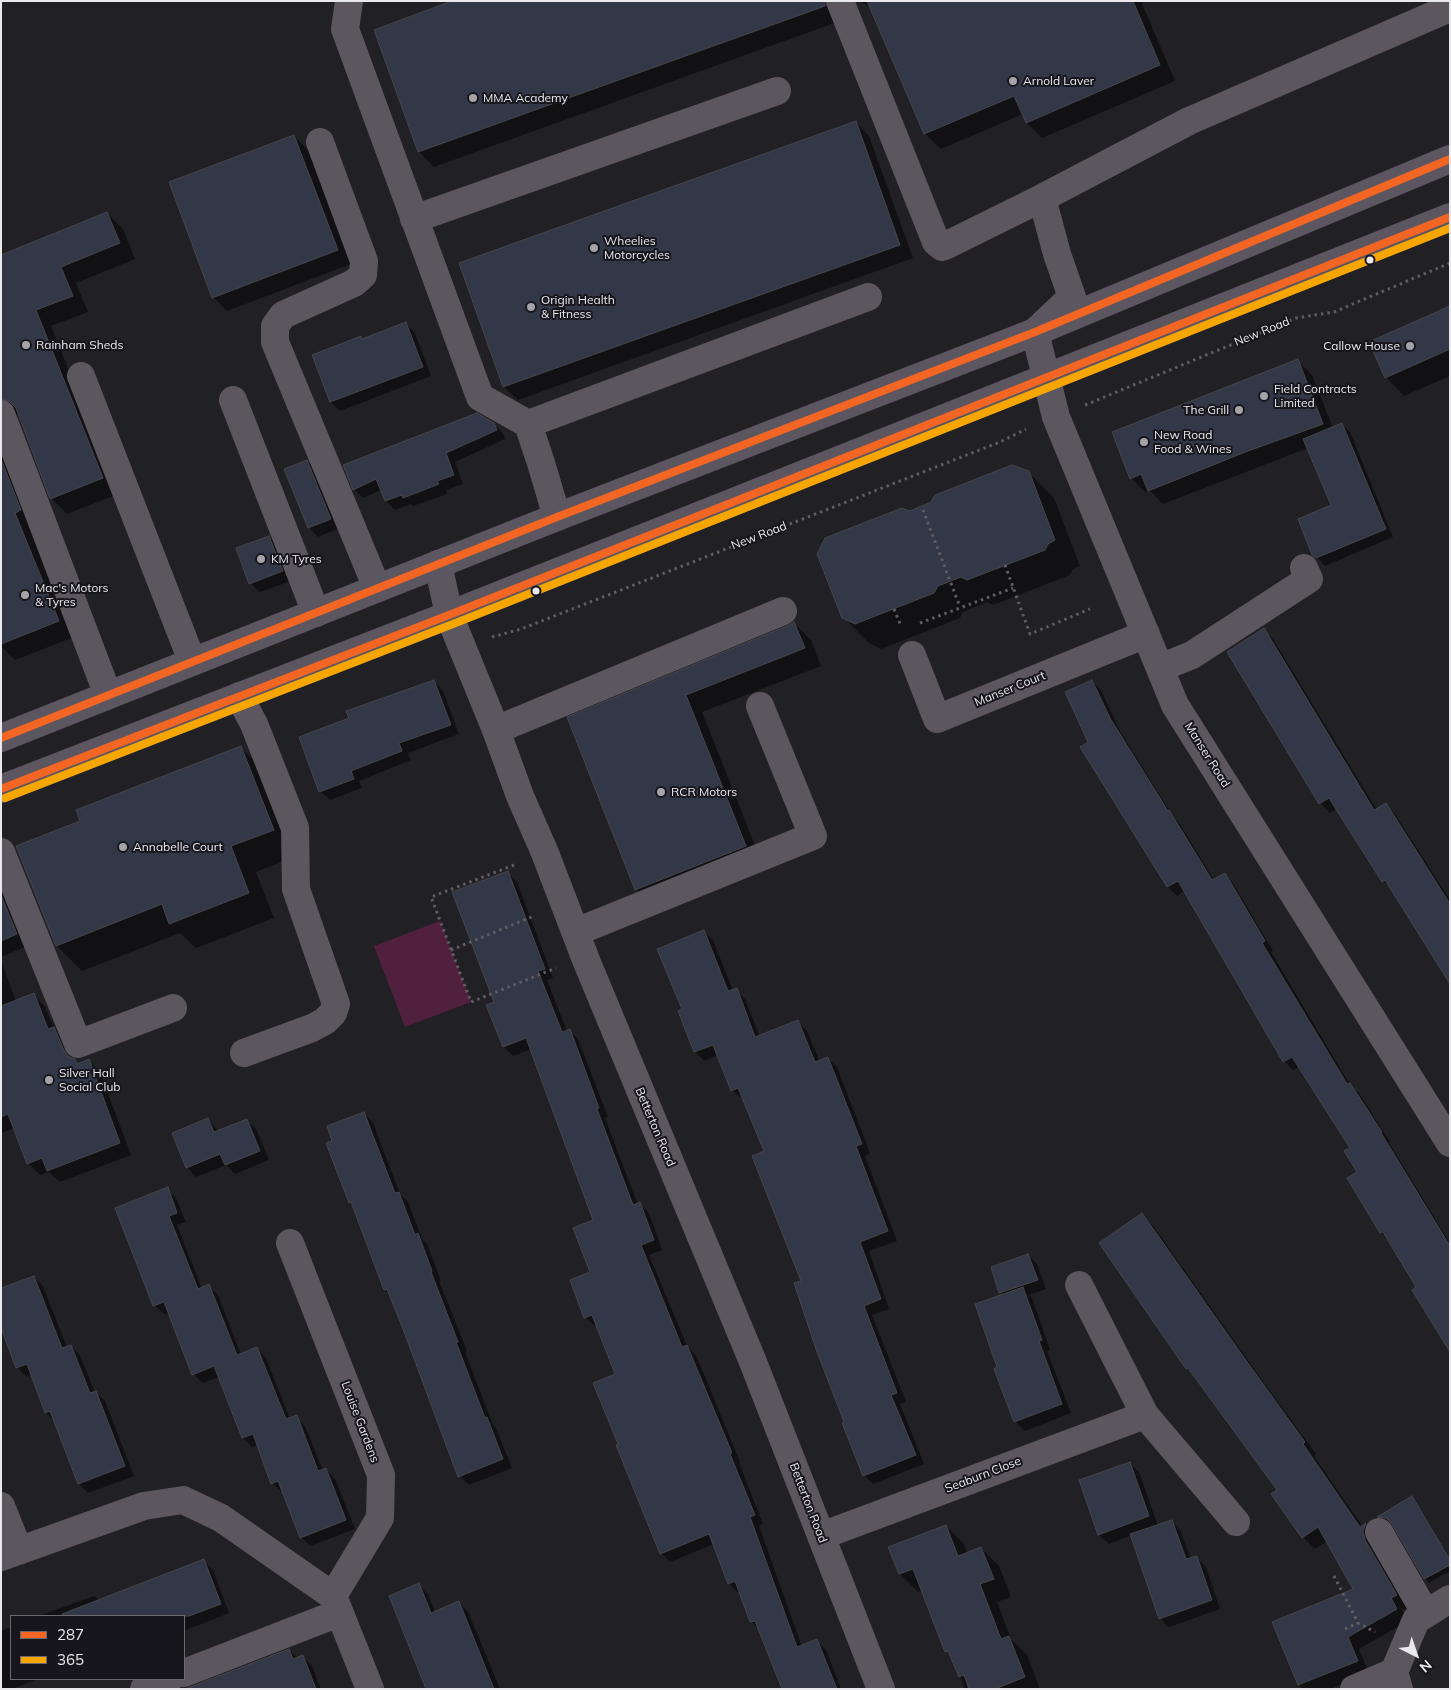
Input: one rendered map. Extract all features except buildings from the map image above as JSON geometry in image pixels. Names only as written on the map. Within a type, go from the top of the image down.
[{"type":"main road","points":[[1,738],[557,517],[1034,332],[1450,159]]},
{"type":"main road","points":[[1,789],[449,615],[1450,217]]},
{"type":"street","points":[[349,1],[345,29],[480,397],[528,424],[557,517]]},
{"type":"street","points":[[840,1],[936,242],[942,247],[1042,198],[1189,121],[1450,8]]},
{"type":"street","points":[[414,219],[777,91]]},
{"type":"street","points":[[320,142],[364,261],[364,275],[354,283],[282,315],[275,326],[275,342],[377,588]]},
{"type":"street","points":[[1034,332],[1072,296],[1057,254],[1042,198]]},
{"type":"street","points":[[528,424],[868,297]]},
{"type":"street","name":"Manser Road","points":[[1034,332],[1056,417],[1175,705],[1450,1143]]},
{"type":"street","points":[[81,376],[192,661]]},
{"type":"street","points":[[234,400],[316,613]]},
{"type":"street","points":[[1,414],[108,695]]},
{"type":"street","name":"Betterton Road","points":[[438,564],[449,615],[496,730],[520,796],[753,1362],[881,1689]]},
{"type":"street","points":[[1160,668],[1192,655],[1309,579],[1304,568]]},
{"type":"street","points":[[496,730],[783,611]]},
{"type":"street","name":"Manser Court","points":[[912,655],[937,719],[1146,634]]},
{"type":"street","points":[[239,696],[254,724],[295,828],[296,889],[336,1004],[333,1013],[325,1022],[244,1053]]},
{"type":"street","points":[[576,932],[813,836],[760,706]]},
{"type":"street","points":[[1,852],[78,1044],[173,1008]]},
{"type":"street","name":"Louise Gardens","points":[[290,1243],[381,1475],[380,1518],[336,1604]]},
{"type":"street","points":[[1079,1285],[1145,1415],[1236,1522]]},
{"type":"street","name":"Seaburn Close","points":[[821,1536],[1145,1415]]},
{"type":"street","points":[[1,1506],[10,1554],[144,1506],[182,1500],[221,1518],[336,1604],[370,1689]]},
{"type":"street","points":[[1379,1532],[1426,1614]]},
{"type":"street","points":[[1354,1689],[1399,1670],[1416,1620],[1450,1599]]},
{"type":"street","points":[[185,1673],[336,1604]]},
{"type":"street","points":[[185,1676],[190,1689]]},
{"type":"street","points":[[144,1689],[166,1680]]},
{"type":"path","name":"New Road","points":[[1077,409],[1296,318],[1334,312],[1450,263]]},
{"type":"path","name":"New Road","points":[[486,638],[531,626],[1000,442],[1029,427]]},
{"type":"path","points":[[923,510],[960,608]]},
{"type":"path","points":[[1005,565],[1030,634],[1090,609]]},
{"type":"path","points":[[919,623],[1013,588]]},
{"type":"path","points":[[545,853],[431,897],[471,1002],[585,957]]},
{"type":"path","points":[[451,950],[565,904]]},
{"type":"path","points":[[1334,1576],[1358,1623],[1399,1670]]},
{"type":"path","points":[[1345,1629],[1358,1623]]},
{"type":"shaded area","points":[[440,921],[471,1002],[405,1027],[374,946]]},
{"type":"transit line","name":"287","points":[[1,738],[557,517],[1035,332],[1450,159]]},
{"type":"transit line","name":"287","points":[[1,789],[449,615],[1450,217]]},
{"type":"transit line","name":"365","points":[[5,798],[453,624],[1450,228]]},
{"type":"place","name":"Arnold Laver","points":[[1013,81]]},
{"type":"place","name":"MMA Academy","points":[[473,98]]},
{"type":"place","name":"Wheelies Motorcycles","points":[[594,248]]},
{"type":"place","name":"Origin Health & Fitness","points":[[531,307]]},
{"type":"place","name":"Rainham Sheds","points":[[26,345]]},
{"type":"place","name":"Callow House","points":[[1410,346]]},
{"type":"place","name":"Field Contracts Limited","points":[[1264,396]]},
{"type":"place","name":"The Grill","points":[[1239,410]]},
{"type":"place","name":"New Road Food & Wines","points":[[1144,442]]},
{"type":"place","name":"KM Tyres","points":[[261,559]]},
{"type":"place","name":"Mac's Motors & Tyres","points":[[25,595]]},
{"type":"place","name":"RCR Motors","points":[[661,792]]},
{"type":"place","name":"Annabelle Court","points":[[123,847]]},
{"type":"place","name":"Silver Hall Social Club","points":[[49,1080]]}]
